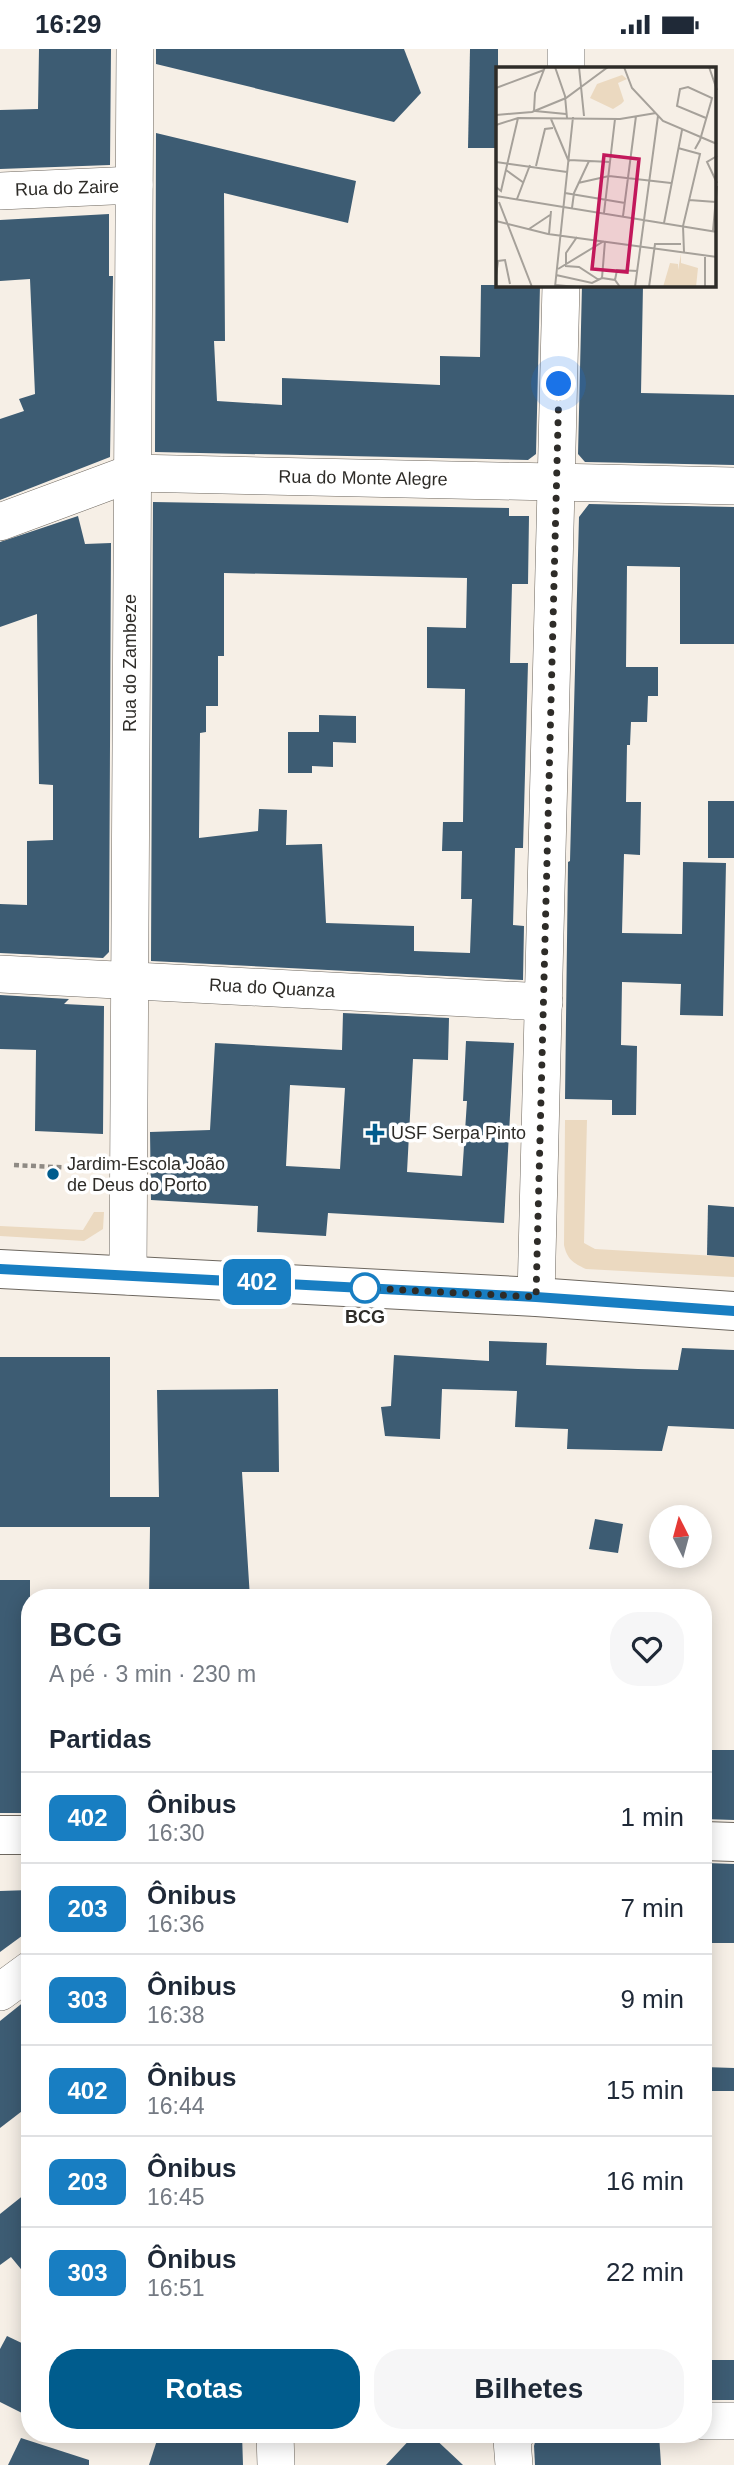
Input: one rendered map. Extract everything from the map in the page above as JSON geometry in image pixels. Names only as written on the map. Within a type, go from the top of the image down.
[{"type":"main road","points":[[0,1269],[536,1297],[734,1311]]},
{"type":"main road","points":[[0,1835],[21,1835]]},
{"type":"main road","points":[[712,1841],[734,1842]]},
{"type":"street","name":"Rua do Zambeze","points":[[128,1276],[135,49]]},
{"type":"street","points":[[566,49],[566,67]]},
{"type":"street","name":"Rua do Zaire","points":[[0,191],[134,185]]},
{"type":"street","points":[[536,1297],[561,287]]},
{"type":"street","name":"Rua do Monte Alegre","points":[[0,523],[132,473],[734,487]]},
{"type":"street","name":"Rua do Quanza","points":[[0,974],[544,1002]]},
{"type":"street","points":[[0,1992],[21,1977]]},
{"type":"street","points":[[712,2421],[734,2421]]},
{"type":"street","points":[[275,2443],[276,2465]]},
{"type":"street","points":[[512,2443],[514,2465]]},
{"type":"path","points":[[14,1165],[128,1170]]},
{"type":"shaded area","points":[[565,1120],[587,1120],[584,1243],[595,1249],[734,1257],[734,1277],[586,1269],[571,1260],[564,1245]]},
{"type":"shaded area","points":[[94,1212],[104,1212],[103,1229],[84,1241],[0,1236],[0,1226],[83,1230]]},
{"type":"building","points":[[39,49],[111,49],[110,165],[0,169],[0,110],[38,109]]},
{"type":"building","points":[[156,49],[404,49],[421,93],[394,122],[156,64]]},
{"type":"building","points":[[470,49],[498,49],[496,148],[468,148]]},
{"type":"building","points":[[156,133],[356,181],[348,223],[224,193],[225,341],[214,341],[217,401],[282,405],[282,378],[440,385],[440,356],[480,357],[481,285],[540,287],[536,454],[528,460],[155,452]]},
{"type":"building","points":[[109,214],[109,276],[113,276],[110,457],[0,500],[0,419],[24,411],[19,399],[35,394],[30,279],[0,281],[0,220]]},
{"type":"building","points":[[582,287],[643,287],[641,393],[734,395],[734,465],[585,462],[578,454]]},
{"type":"building","points":[[153,502],[509,508],[509,516],[529,516],[528,584],[512,584],[510,663],[528,663],[523,848],[515,848],[513,925],[524,926],[523,980],[151,961]],"holes":[[[224,573],[467,578],[466,628],[427,627],[427,688],[465,689],[463,822],[443,822],[442,851],[462,851],[461,899],[472,899],[470,953],[414,951],[414,926],[326,923],[322,844],[286,845],[287,810],[259,809],[258,831],[199,838],[200,733],[206,732],[206,706],[218,706],[218,656],[224,656]]]},
{"type":"building","points":[[589,504],[734,507],[734,644],[680,644],[680,567],[627,566],[626,667],[658,667],[658,696],[648,696],[647,722],[631,722],[630,745],[627,745],[626,802],[641,802],[640,855],[624,854],[622,933],[682,934],[683,862],[726,863],[723,1016],[680,1015],[681,984],[622,982],[621,1045],[637,1046],[636,1115],[612,1115],[612,1100],[565,1099],[568,862],[579,517]]},
{"type":"building","points":[[78,516],[85,544],[111,543],[109,952],[103,958],[0,953],[0,904],[27,905],[27,841],[53,840],[53,785],[39,784],[37,614],[0,627],[0,542]]},
{"type":"building","points":[[319,715],[356,716],[356,743],[333,742],[333,767],[312,766],[312,773],[288,773],[288,732],[319,732]]},
{"type":"building","points":[[708,801],[734,801],[734,858],[708,858]]},
{"type":"building","points":[[0,995],[69,999],[64,1004],[104,1006],[103,1134],[35,1131],[36,1050],[0,1049]]},
{"type":"building","name":"USF Serpa Pinto","points":[[343,1013],[449,1018],[448,1060],[413,1059],[407,1172],[462,1176],[467,1101],[463,1101],[466,1041],[514,1043],[504,1223],[328,1213],[326,1236],[257,1232],[258,1206],[151,1200],[150,1132],[210,1130],[215,1043],[342,1050]],"holes":[[[290,1085],[345,1088],[340,1169],[286,1166]]]},
{"type":"building","points":[[708,1205],[734,1207],[734,1257],[707,1255]]},
{"type":"building","points":[[489,1341],[547,1343],[546,1365],[638,1369],[678,1370],[682,1348],[734,1350],[734,1429],[668,1426],[662,1451],[567,1449],[568,1429],[515,1427],[517,1391],[442,1389],[440,1439],[385,1436],[381,1407],[391,1406],[394,1355],[489,1361]]},
{"type":"building","points":[[0,1357],[110,1357],[110,1497],[159,1497],[157,1390],[278,1389],[279,1472],[242,1472],[249,1589],[149,1589],[150,1527],[0,1527]]},
{"type":"building","points":[[595,1519],[623,1524],[618,1553],[589,1549]]},
{"type":"building","points":[[0,1580],[30,1580],[30,1589],[21,1589],[21,1813],[0,1813]]},
{"type":"building","points":[[712,1750],[734,1750],[734,1820],[712,1819]]},
{"type":"building","points":[[712,1863],[734,1864],[734,1943],[712,1943]]},
{"type":"building","points":[[21,1890],[21,1937],[0,1952],[0,1891]]},
{"type":"building","points":[[21,2004],[21,2112],[0,2128],[0,2021]]},
{"type":"building","points":[[712,2067],[734,2068],[734,2091],[712,2091]]},
{"type":"building","points":[[21,2197],[21,2269],[11,2257],[0,2265],[0,2214]]},
{"type":"building","points":[[7,2336],[21,2343],[21,2412],[0,2402],[0,2349]]},
{"type":"building","points":[[712,2360],[734,2360],[734,2400],[712,2400]]},
{"type":"building","points":[[21,2438],[21,2443],[36,2443],[89,2460],[89,2465],[8,2465]]},
{"type":"building","points":[[156,2443],[242,2443],[243,2465],[149,2465]]},
{"type":"building","points":[[407,2443],[440,2443],[463,2465],[386,2465]]},
{"type":"building","points":[[535,2443],[660,2443],[661,2465],[535,2465]]},
{"type":"bus line","name":"402","points":[[0,1269],[536,1297],[734,1311]]},
{"type":"place","name":"USF Serpa Pinto","points":[[375,1133]]},
{"type":"place","name":"Jardim-Escola João de Deus do Porto","points":[[53,1174]]},
{"type":"place","name":"BCG","points":[[365,1288]]},
{"type":"route","points":[[365,1288],[536,1297],[559,384]]}]
